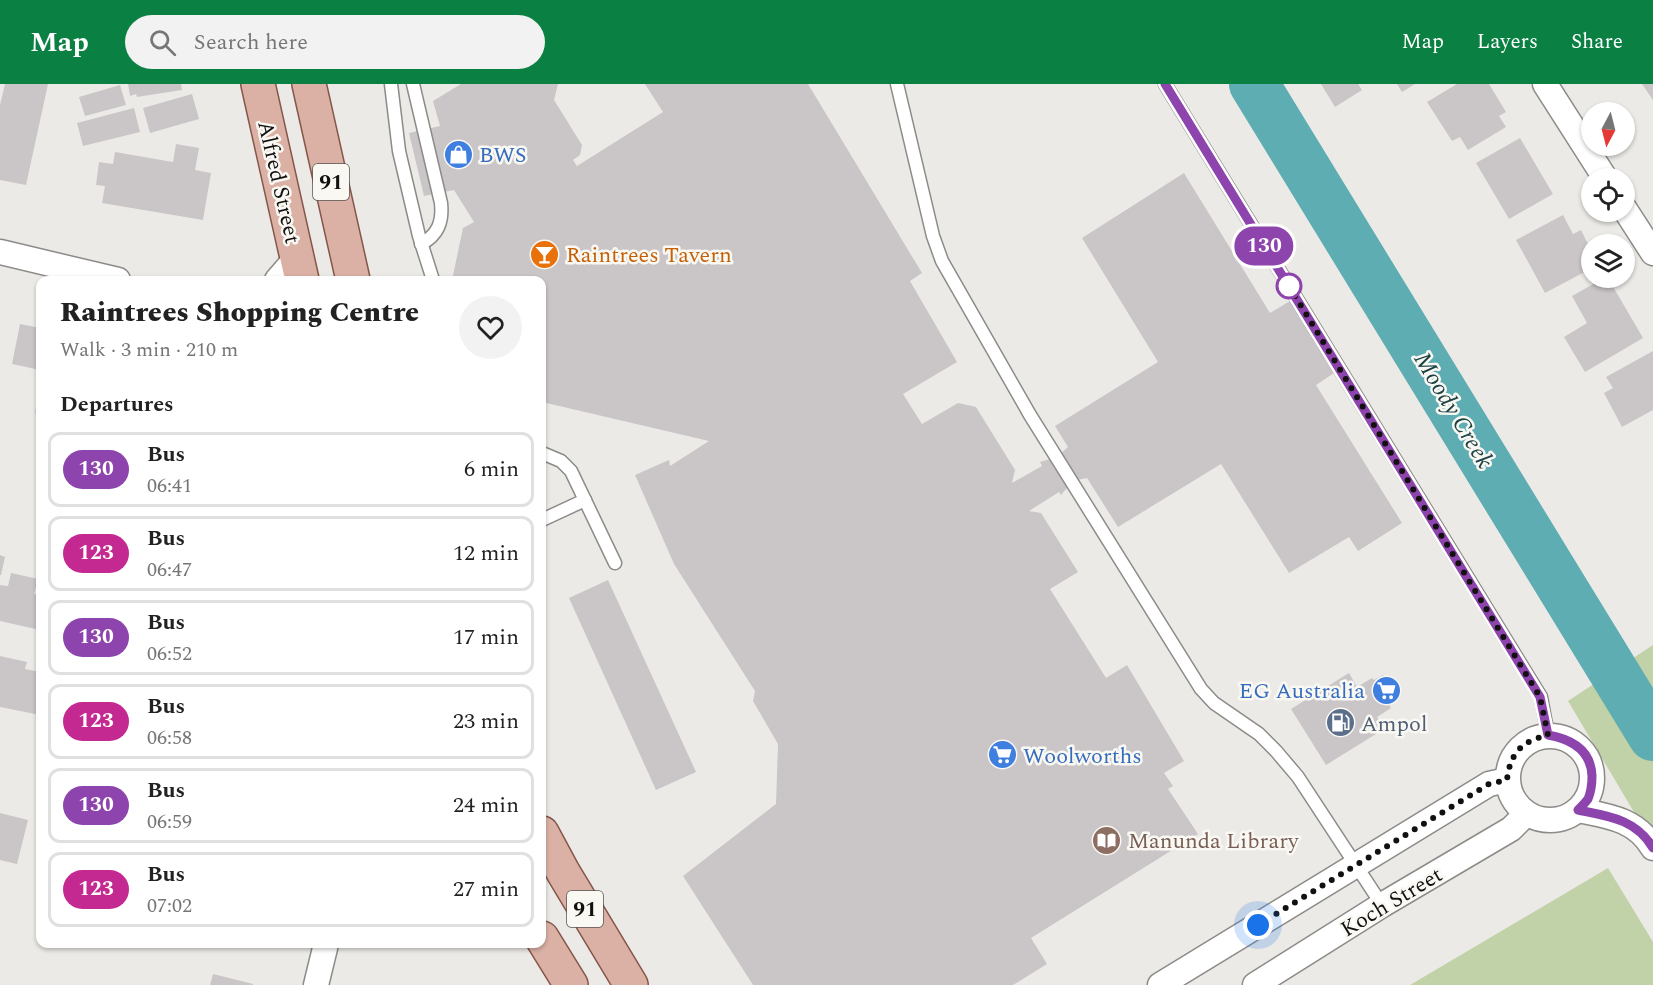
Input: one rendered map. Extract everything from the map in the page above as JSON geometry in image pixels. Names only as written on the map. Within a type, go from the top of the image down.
[{"type":"main road","name":"Alfred Street","points":[[258,84],[292,273]]},
{"type":"main road","name":"91","points":[[309,84],[352,276]]},
{"type":"main road","name":"91","points":[[546,840],[631,985]]},
{"type":"main road","name":"91","points":[[546,944],[571,985]]},
{"type":"street","points":[[1545,84],[1599,168]]},
{"type":"street","points":[[1633,222],[1653,253]]},
{"type":"street","points":[[0,252],[101,276]]},
{"type":"street","points":[[1548,735],[1563,738],[1576,745],[1587,756],[1592,770],[1592,785],[1588,799],[1566,818],[1551,821],[1526,814],[1516,805],[1509,793],[1507,780],[1514,754],[1529,741],[1548,735]]},
{"type":"street","points":[[1160,985],[1489,784],[1507,780]]},
{"type":"street","points":[[1578,810],[1618,818],[1647,837],[1653,848]]},
{"type":"street","name":"Koch Street","points":[[1255,985],[1511,829],[1526,814]]},
{"type":"street","points":[[316,985],[325,948]]},
{"type":"lane","points":[[391,84],[399,151],[421,244],[432,276]]},
{"type":"lane","points":[[413,84],[442,213],[436,232],[421,244]]},
{"type":"lane","points":[[897,84],[933,236],[942,261],[1030,416],[1201,689],[1214,703],[1259,735],[1298,777],[1383,905]]},
{"type":"lane","points":[[1165,84],[1540,697],[1548,735]]},
{"type":"lane","points":[[546,455],[561,461],[571,471],[615,563]]},
{"type":"lane","points":[[546,518],[585,500]]},
{"type":"green space","points":[[1653,645],[1653,844],[1568,701]]},
{"type":"green space","points":[[1608,868],[1653,942],[1653,985],[1410,985]]},
{"type":"building","points":[[5,84],[48,84],[26,185],[0,180],[0,105]]},
{"type":"building","points":[[128,84],[181,84],[182,90],[137,97],[136,94],[130,96]]},
{"type":"building","points":[[461,84],[558,84],[554,100],[582,145],[580,155],[573,160],[577,166],[663,112],[645,84],[808,84],[922,273],[910,281],[957,362],[903,394],[922,424],[958,403],[976,407],[1015,470],[1012,483],[1042,466],[1040,462],[1057,457],[1068,447],[1055,426],[1158,362],[1082,238],[1184,173],[1270,313],[1290,301],[1334,373],[1316,385],[1402,523],[1358,551],[1349,537],[1289,573],[1221,464],[1118,527],[1087,478],[1073,481],[1061,495],[1059,492],[1029,511],[1041,513],[1078,572],[1050,589],[1106,678],[1127,665],[1184,761],[1164,773],[1173,786],[1168,789],[1198,834],[1031,938],[1047,964],[1013,985],[753,985],[683,876],[776,804],[778,744],[753,701],[755,691],[674,564],[635,475],[669,460],[670,466],[709,441],[546,403],[546,276],[453,276],[463,228],[474,222],[454,190],[424,196],[409,133],[440,126],[433,101]]},
{"type":"building","points":[[1321,84],[1358,84],[1362,90],[1335,107]]},
{"type":"building","points":[[1397,84],[1415,84],[1402,92]]},
{"type":"building","points":[[1457,84],[1489,84],[1506,112],[1499,116],[1506,127],[1468,150],[1460,137],[1452,141],[1427,102]]},
{"type":"building","points":[[1642,84],[1653,84],[1653,100]]},
{"type":"building","points":[[120,85],[126,105],[85,116],[79,97]]},
{"type":"building","points":[[192,94],[199,119],[150,133],[143,108]]},
{"type":"building","points":[[134,108],[140,132],[83,146],[77,123]]},
{"type":"building","points":[[1520,138],[1553,194],[1509,219],[1476,163]]},
{"type":"building","points":[[176,144],[199,148],[195,170],[211,173],[203,220],[102,203],[105,186],[96,185],[99,162],[113,164],[115,152],[173,162]]},
{"type":"building","points":[[1563,215],[1573,234],[1581,230],[1583,234],[1581,234],[1581,274],[1545,293],[1516,240]]},
{"type":"building","points":[[1586,288],[1614,288],[1643,338],[1585,372],[1564,337],[1587,323],[1572,296]]},
{"type":"building","points":[[20,324],[36,327],[36,369],[12,364]]},
{"type":"building","points":[[1653,351],[1653,410],[1622,427],[1604,393],[1613,388],[1606,377]]},
{"type":"building","points":[[0,555],[5,557],[1,575],[0,575]]},
{"type":"building","points":[[11,573],[36,579],[34,594],[36,594],[36,629],[0,621],[0,585],[8,586]]},
{"type":"building","points":[[608,580],[696,772],[656,790],[569,598]]},
{"type":"building","points":[[0,656],[27,662],[25,669],[36,671],[36,714],[0,707]]},
{"type":"building","name":"Ampol","points":[[1349,673],[1357,687],[1372,678],[1374,680],[1383,675],[1399,699],[1389,705],[1391,708],[1377,717],[1384,729],[1326,765],[1291,709]]},
{"type":"building","points":[[0,813],[28,820],[17,864],[0,860]]},
{"type":"building","points":[[213,974],[253,984],[253,985],[210,985]]},
{"type":"waterway","name":"Moody Creek","points":[[1254,84],[1653,736]]},
{"type":"bus line","name":"130","points":[[1165,84],[1540,697],[1548,735],[1563,738],[1576,745],[1587,756],[1592,770],[1592,785],[1588,799],[1578,810],[1618,818],[1647,837],[1653,848]]},
{"type":"place","name":"BWS","points":[[458,154]]},
{"type":"place","name":"Raintrees Tavern","points":[[545,254]]},
{"type":"place","name":"EG Australia","points":[[1386,690]]},
{"type":"place","name":"Ampol","points":[[1340,723]]},
{"type":"place","name":"Woolworths","points":[[1002,755]]},
{"type":"place","name":"Manunda Library","points":[[1107,840]]},
{"type":"route","points":[[1258,925],[1489,784],[1507,780],[1514,754],[1524,744],[1548,735],[1540,697],[1289,286]]}]
